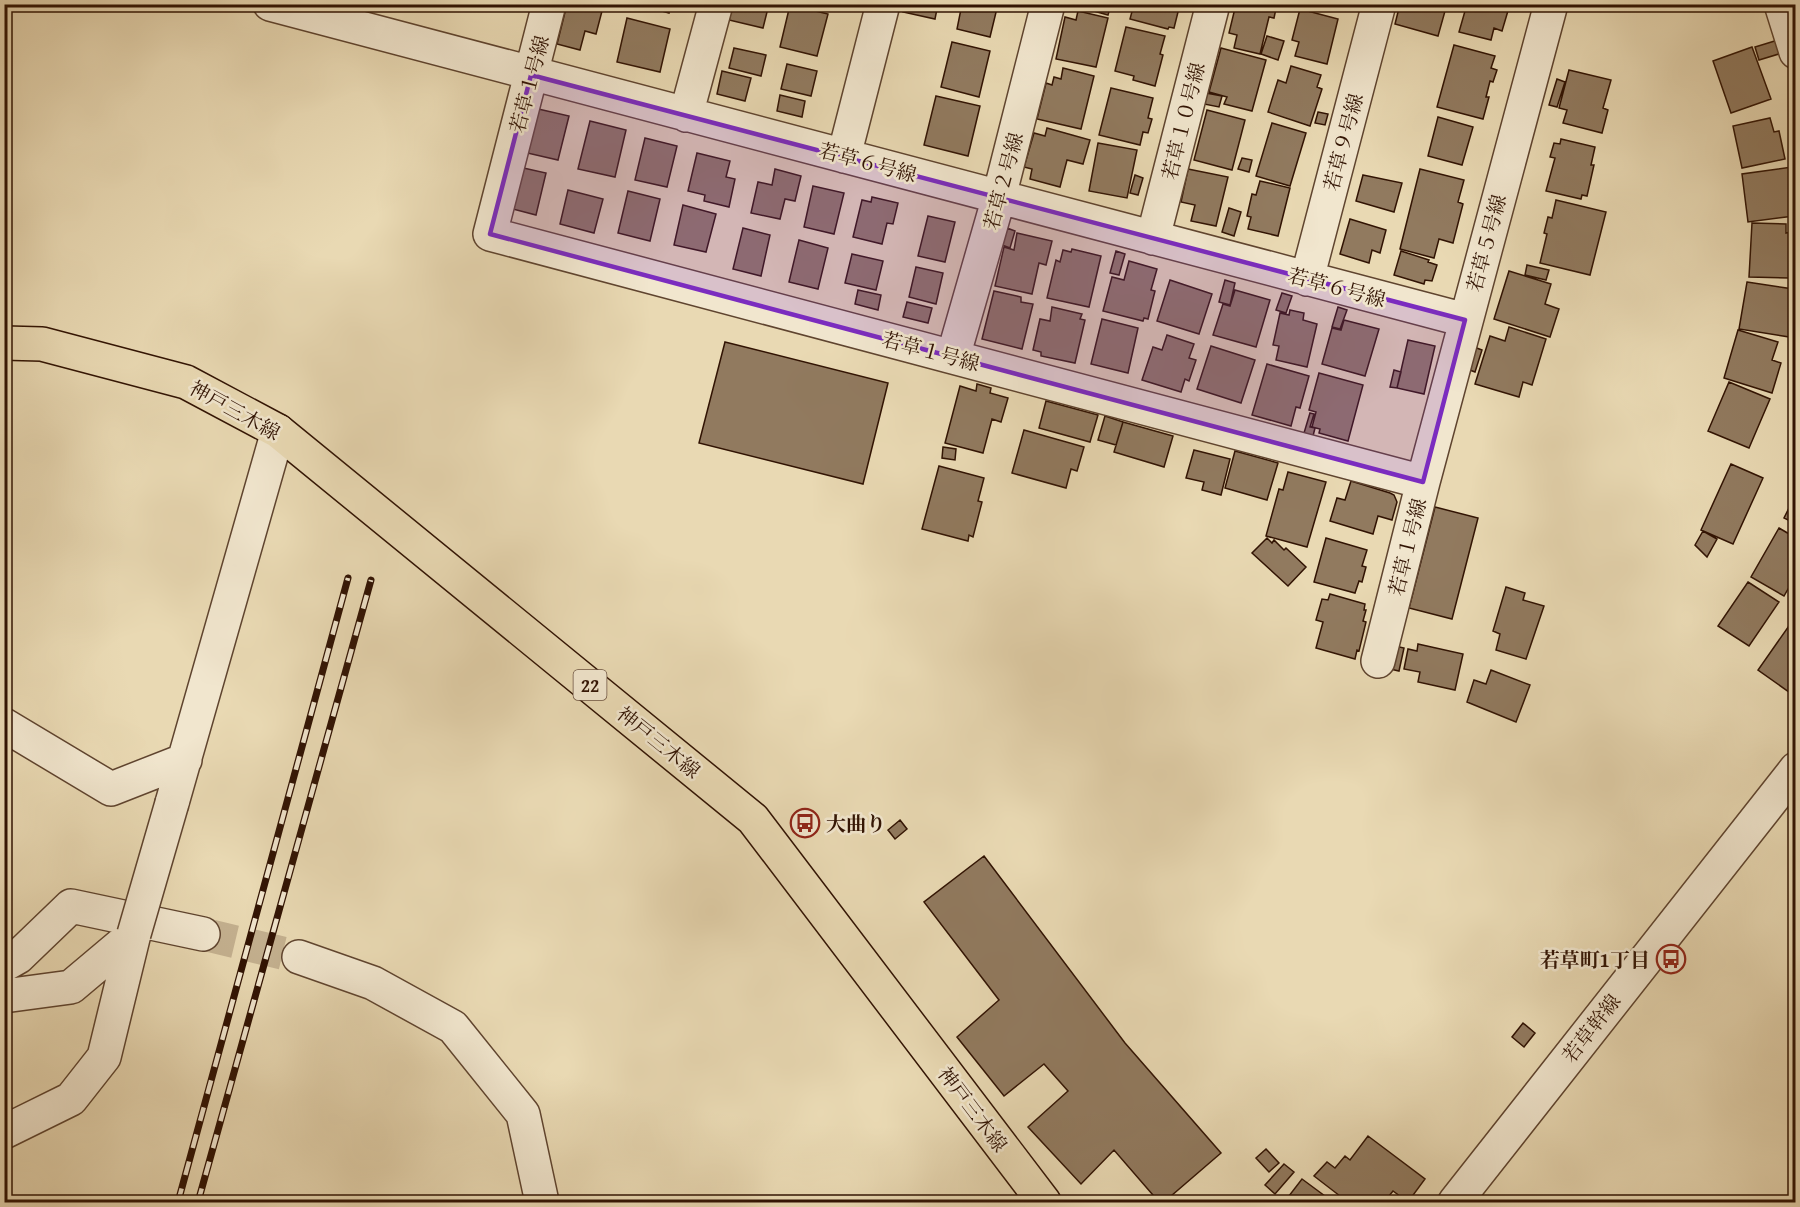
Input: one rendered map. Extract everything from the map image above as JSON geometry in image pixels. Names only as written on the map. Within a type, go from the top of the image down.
[{"type":"main road","name":"神戸三木線","points":[[4,343],[42,344],[186,382],[278,431],[753,819],[1044,1203]]},
{"type":"street","name":"若草６号線","points":[[270,4],[531,75],[1465,320]]},
{"type":"street","name":"若草１号線","points":[[549,4],[490,234],[1423,482],[1378,661]]},
{"type":"street","points":[[686,115],[716,4]]},
{"type":"street","points":[[844,156],[883,4]]},
{"type":"street","name":"若草２号線","points":[[954,357],[999,197],[1048,4]]},
{"type":"street","name":"若草１０号線","points":[[1153,238],[1213,4]]},
{"type":"street","name":"若草９号線","points":[[1307,279],[1379,4]]},
{"type":"street","name":"若草５号線","points":[[1423,482],[1551,4]]},
{"type":"street","points":[[1782,4],[1796,52]]},
{"type":"street","points":[[4,1132],[71,1099],[104,1057],[134,933],[278,431]]},
{"type":"street","points":[[4,725],[111,789],[185,760]]},
{"type":"street","name":"若草幹線","points":[[1455,1203],[1796,769]]},
{"type":"street","points":[[4,964],[18,957],[71,906],[203,934]]},
{"type":"street","points":[[4,996],[71,987],[134,933]]},
{"type":"street","points":[[299,957],[373,983],[453,1027],[523,1114],[542,1203]]},
{"type":"highlighted area","points":[[531,75],[1465,320],[1423,482],[490,234]]},
{"type":"building","points":[[567,4],[602,11],[596,34],[585,31],[580,50],[557,44]]},
{"type":"building","points":[[637,4],[671,4],[669,13]]},
{"type":"building","points":[[733,4],[769,4],[763,28],[729,20]]},
{"type":"building","points":[[905,4],[938,4],[935,19],[903,12]]},
{"type":"building","points":[[962,4],[998,4],[990,37],[957,29]]},
{"type":"building","points":[[1069,4],[1111,4],[1108,15]]},
{"type":"building","points":[[1134,4],[1180,4],[1174,28],[1169,27],[1168,29],[1130,19]]},
{"type":"building","points":[[1236,4],[1277,4],[1274,18],[1269,17],[1260,54],[1234,48],[1237,35],[1229,33]]},
{"type":"building","points":[[1400,4],[1447,4],[1438,36],[1395,24]]},
{"type":"building","points":[[1467,4],[1510,4],[1502,31],[1494,28],[1491,40],[1459,32]]},
{"type":"building","points":[[790,5],[828,14],[817,56],[780,47]]},
{"type":"building","points":[[1300,9],[1338,19],[1327,64],[1295,56],[1299,42],[1292,40]]},
{"type":"building","points":[[1078,11],[1108,18],[1096,67],[1056,59],[1065,17],[1076,20]]},
{"type":"building","points":[[627,18],[670,29],[660,72],[617,62]]},
{"type":"building","points":[[1126,27],[1165,36],[1155,86],[1133,80],[1134,76],[1115,71]]},
{"type":"building","points":[[1267,36],[1284,41],[1278,60],[1261,54]]},
{"type":"building","points":[[1778,40],[1782,53],[1759,60],[1755,47]]},
{"type":"building","points":[[952,42],[990,51],[979,97],[941,87]]},
{"type":"building","points":[[1454,45],[1495,56],[1491,68],[1497,70],[1493,82],[1490,81],[1486,97],[1489,97],[1483,119],[1437,107]]},
{"type":"building","points":[[1752,47],[1771,99],[1731,113],[1713,61]]},
{"type":"building","points":[[734,48],[766,55],[761,76],[729,68]]},
{"type":"building","points":[[1221,48],[1266,60],[1252,111],[1224,104],[1227,97],[1209,92]]},
{"type":"building","points":[[787,64],[817,71],[811,96],[781,89]]},
{"type":"building","points":[[1291,66],[1321,75],[1317,87],[1322,89],[1310,126],[1268,112],[1278,80],[1286,83]]},
{"type":"building","points":[[1063,68],[1094,76],[1081,129],[1037,119],[1046,83],[1052,85],[1054,77],[1061,79]]},
{"type":"building","points":[[1569,70],[1611,80],[1603,108],[1608,110],[1602,133],[1563,123],[1567,110],[1559,108]]},
{"type":"building","points":[[722,71],[751,78],[745,101],[717,94]]},
{"type":"building","points":[[1557,79],[1565,82],[1557,107],[1549,105]]},
{"type":"building","points":[[1111,88],[1153,98],[1148,118],[1152,119],[1148,133],[1143,132],[1140,145],[1099,135]]},
{"type":"building","points":[[1206,93],[1222,96],[1219,107],[1204,104]]},
{"type":"building","points":[[780,95],[805,101],[802,117],[777,111]]},
{"type":"building","points":[[936,96],[980,106],[968,156],[924,145]]},
{"type":"building","points":[[534,108],[569,116],[558,160],[523,152]]},
{"type":"building","points":[[1207,110],[1245,120],[1232,170],[1194,160]]},
{"type":"building","points":[[1318,112],[1328,114],[1325,125],[1315,123]]},
{"type":"building","points":[[1438,117],[1473,127],[1462,165],[1428,156]]},
{"type":"building","points":[[1770,118],[1774,132],[1779,131],[1785,159],[1742,168],[1733,126]]},
{"type":"building","points":[[590,121],[626,130],[615,177],[578,169]]},
{"type":"building","points":[[1272,123],[1306,133],[1290,186],[1256,176]]},
{"type":"building","points":[[1047,128],[1090,140],[1083,164],[1067,160],[1060,187],[1030,179],[1032,169],[1024,167],[1034,133],[1045,136]]},
{"type":"building","points":[[645,138],[677,146],[667,187],[635,180]]},
{"type":"building","points":[[1561,139],[1595,147],[1591,165],[1594,165],[1587,196],[1582,195],[1581,199],[1546,191],[1555,158],[1550,157],[1554,143],[1560,144]]},
{"type":"building","points":[[1098,143],[1137,150],[1127,198],[1089,191]]},
{"type":"building","points":[[697,153],[730,161],[726,177],[735,179],[729,207],[704,201],[705,195],[688,191]]},
{"type":"building","points":[[1242,158],[1252,160],[1249,172],[1238,169]]},
{"type":"building","points":[[519,167],[546,173],[536,215],[509,208]]},
{"type":"building","points":[[1792,167],[1796,191],[1796,201],[1792,202],[1794,216],[1748,222],[1742,174]]},
{"type":"building","points":[[775,169],[801,176],[795,201],[785,199],[780,219],[751,213],[758,182],[772,185]]},
{"type":"building","points":[[1188,169],[1228,177],[1216,226],[1191,221],[1195,205],[1181,202]]},
{"type":"building","points":[[1420,169],[1464,180],[1458,202],[1463,204],[1453,243],[1439,239],[1434,258],[1400,249]]},
{"type":"building","points":[[1135,175],[1143,178],[1138,195],[1130,193]]},
{"type":"building","points":[[1363,175],[1402,183],[1394,212],[1356,201]]},
{"type":"building","points":[[1260,181],[1290,188],[1278,236],[1248,229],[1251,217],[1247,216],[1252,194],[1256,195]]},
{"type":"building","points":[[813,186],[844,193],[834,234],[804,227]]},
{"type":"building","points":[[568,190],[603,199],[594,233],[560,224]]},
{"type":"building","points":[[628,191],[660,199],[650,241],[618,233]]},
{"type":"building","points":[[872,197],[898,203],[893,224],[887,223],[882,244],[853,237],[862,200],[871,202]]},
{"type":"building","points":[[1556,200],[1606,212],[1590,275],[1540,263],[1547,234],[1544,233],[1548,217],[1552,218]]},
{"type":"building","points":[[683,205],[716,214],[706,252],[674,245]]},
{"type":"building","points":[[1229,208],[1241,212],[1234,236],[1222,232]]},
{"type":"building","points":[[928,216],[955,222],[945,262],[918,256]]},
{"type":"building","points":[[1350,219],[1386,230],[1380,253],[1372,250],[1369,263],[1340,254]]},
{"type":"building","points":[[1752,223],[1786,224],[1786,233],[1791,232],[1789,278],[1749,277]]},
{"type":"building","points":[[743,228],[770,235],[761,276],[733,269]]},
{"type":"building","points":[[1007,228],[1015,231],[1010,248],[1002,245]]},
{"type":"building","points":[[1017,233],[1052,241],[1046,265],[1039,263],[1032,294],[995,286],[1004,247],[1014,250]]},
{"type":"building","points":[[799,240],[828,248],[818,289],[789,282]]},
{"type":"building","points":[[1072,249],[1101,256],[1089,307],[1047,298],[1056,260],[1060,262],[1063,250],[1071,252]]},
{"type":"building","points":[[1116,251],[1125,254],[1119,275],[1110,273]]},
{"type":"building","points":[[1401,251],[1437,265],[1432,281],[1425,280],[1424,284],[1394,275]]},
{"type":"building","points":[[852,254],[883,261],[876,290],[845,283]]},
{"type":"building","points":[[1129,261],[1157,269],[1151,290],[1155,291],[1148,319],[1144,318],[1143,321],[1103,311],[1112,277],[1124,280]]},
{"type":"building","points":[[1527,265],[1549,270],[1546,280],[1525,275]]},
{"type":"building","points":[[916,267],[943,273],[936,304],[909,297]]},
{"type":"building","points":[[1509,271],[1551,284],[1545,304],[1559,309],[1550,337],[1494,319]]},
{"type":"building","points":[[1170,280],[1212,294],[1199,334],[1157,321]]},
{"type":"building","points":[[1225,280],[1235,283],[1230,305],[1219,302]]},
{"type":"building","points":[[1747,282],[1793,289],[1790,311],[1796,312],[1796,338],[1739,329]]},
{"type":"building","points":[[858,290],[881,295],[878,310],[855,304]]},
{"type":"building","points":[[1235,290],[1270,300],[1256,347],[1213,335],[1223,304],[1230,306]]},
{"type":"building","points":[[994,291],[1021,297],[1021,302],[1033,304],[1022,349],[982,339]]},
{"type":"building","points":[[1282,293],[1292,296],[1286,313],[1276,310]]},
{"type":"building","points":[[907,302],[932,308],[928,323],[903,317]]},
{"type":"building","points":[[1052,307],[1082,314],[1080,319],[1085,320],[1075,363],[1041,356],[1041,352],[1033,350],[1040,319],[1050,321]]},
{"type":"building","points":[[1338,307],[1347,310],[1340,329],[1332,327]]},
{"type":"building","points":[[1290,310],[1304,313],[1303,320],[1317,324],[1307,367],[1276,360],[1279,346],[1273,345],[1280,313],[1289,315]]},
{"type":"building","points":[[1102,319],[1138,328],[1128,373],[1091,364]]},
{"type":"building","points":[[1344,320],[1379,329],[1365,376],[1322,364],[1332,328],[1341,330]]},
{"type":"building","points":[[1509,327],[1546,339],[1532,385],[1523,382],[1519,397],[1475,384],[1490,336],[1505,341]]},
{"type":"building","points":[[1738,330],[1778,342],[1772,360],[1781,363],[1772,393],[1724,378]]},
{"type":"building","points":[[1167,335],[1194,344],[1189,358],[1196,360],[1189,381],[1185,379],[1181,392],[1142,380],[1153,347],[1162,350]]},
{"type":"building","points":[[1408,340],[1435,346],[1424,394],[1397,388]]},
{"type":"building","points":[[725,342],[888,383],[863,484],[699,443]]},
{"type":"building","points":[[1211,346],[1255,360],[1241,403],[1197,389]]},
{"type":"building","points":[[1474,347],[1482,350],[1475,372],[1467,369]]},
{"type":"building","points":[[1267,364],[1309,376],[1300,408],[1296,407],[1291,426],[1252,415]]},
{"type":"building","points":[[1394,370],[1401,372],[1397,388],[1390,387]]},
{"type":"building","points":[[1319,373],[1363,385],[1348,441],[1319,433],[1320,429],[1312,427],[1316,412],[1309,410]]},
{"type":"building","points":[[1729,382],[1770,399],[1749,448],[1708,431]]},
{"type":"building","points":[[977,384],[991,388],[990,393],[1008,398],[1001,422],[992,419],[983,453],[945,443],[960,386],[976,391]]},
{"type":"building","points":[[1046,401],[1098,415],[1090,442],[1039,428]]},
{"type":"building","points":[[1310,413],[1314,414],[1310,427],[1315,428],[1313,436],[1304,433]]},
{"type":"building","points":[[1105,416],[1123,422],[1116,445],[1098,440]]},
{"type":"building","points":[[1123,422],[1173,436],[1164,467],[1114,452]]},
{"type":"building","points":[[1024,430],[1084,447],[1077,471],[1071,469],[1066,488],[1012,473]]},
{"type":"building","points":[[943,447],[956,449],[955,460],[942,458]]},
{"type":"building","points":[[1194,450],[1230,459],[1221,495],[1202,490],[1204,482],[1186,478]]},
{"type":"building","points":[[1235,451],[1278,463],[1267,500],[1225,488]]},
{"type":"building","points":[[1731,464],[1763,478],[1733,544],[1701,530]]},
{"type":"building","points":[[939,466],[984,478],[978,501],[982,502],[973,537],[969,535],[968,541],[922,529]]},
{"type":"building","points":[[1288,472],[1326,482],[1307,547],[1266,536],[1279,489],[1283,490]]},
{"type":"building","points":[[1351,481],[1390,493],[1394,495],[1397,502],[1392,520],[1378,516],[1373,534],[1330,521],[1337,498],[1345,500]]},
{"type":"building","points":[[1796,494],[1796,524],[1784,518]]},
{"type":"building","points":[[1435,507],[1478,518],[1452,619],[1409,608]]},
{"type":"building","points":[[1779,528],[1796,538],[1796,575],[1784,596],[1751,577]]},
{"type":"building","points":[[1703,531],[1717,539],[1707,557],[1695,545]]},
{"type":"building","points":[[1267,538],[1272,543],[1274,540],[1284,550],[1286,548],[1306,567],[1288,586],[1252,553]]},
{"type":"building","points":[[1326,538],[1367,550],[1362,566],[1366,567],[1362,582],[1359,581],[1355,593],[1314,582]]},
{"type":"building","points":[[1748,582],[1779,602],[1749,646],[1718,626]]},
{"type":"building","points":[[1506,587],[1525,593],[1523,600],[1544,606],[1526,659],[1496,650],[1500,634],[1493,631]]},
{"type":"building","points":[[1330,594],[1365,604],[1363,621],[1366,622],[1355,659],[1316,648],[1323,622],[1316,620],[1322,599],[1328,600]]},
{"type":"building","points":[[1791,623],[1796,626],[1796,697],[1758,670]]},
{"type":"building","points":[[1418,644],[1463,654],[1455,690],[1418,682],[1420,672],[1404,669],[1408,649],[1417,651]]},
{"type":"building","points":[[1395,646],[1404,648],[1399,671],[1390,669]]},
{"type":"building","points":[[1491,670],[1530,685],[1516,722],[1467,702],[1474,680],[1486,684]]},
{"type":"building","points":[[900,820],[907,829],[895,839],[888,830]]},
{"type":"building","points":[[984,856],[1125,1043],[1221,1153],[1164,1202],[1159,1202],[1114,1150],[1081,1184],[1028,1127],[1068,1091],[1044,1064],[1004,1096],[957,1037],[999,1000],[924,902]]},
{"type":"building","points":[[1523,1023],[1535,1033],[1524,1047],[1512,1037]]},
{"type":"building","points":[[1368,1136],[1425,1179],[1408,1202],[1393,1191],[1384,1202],[1335,1202],[1340,1196],[1314,1176],[1327,1162],[1335,1168],[1345,1156],[1350,1160]]},
{"type":"building","points":[[1266,1149],[1279,1163],[1269,1172],[1256,1158]]},
{"type":"building","points":[[1284,1164],[1294,1172],[1275,1194],[1265,1185]]},
{"type":"building","points":[[1302,1179],[1333,1202],[1285,1201]]},
{"type":"tunnel","points":[[203,934],[299,957]]},
{"type":"railway","points":[[178,1202],[348,578]]},
{"type":"railway","points":[[198,1202],[371,580]]},
{"type":"place","name":"大曲り","points":[[805,823]]},
{"type":"place","name":"若草町1丁目","points":[[1671,959]]}]
